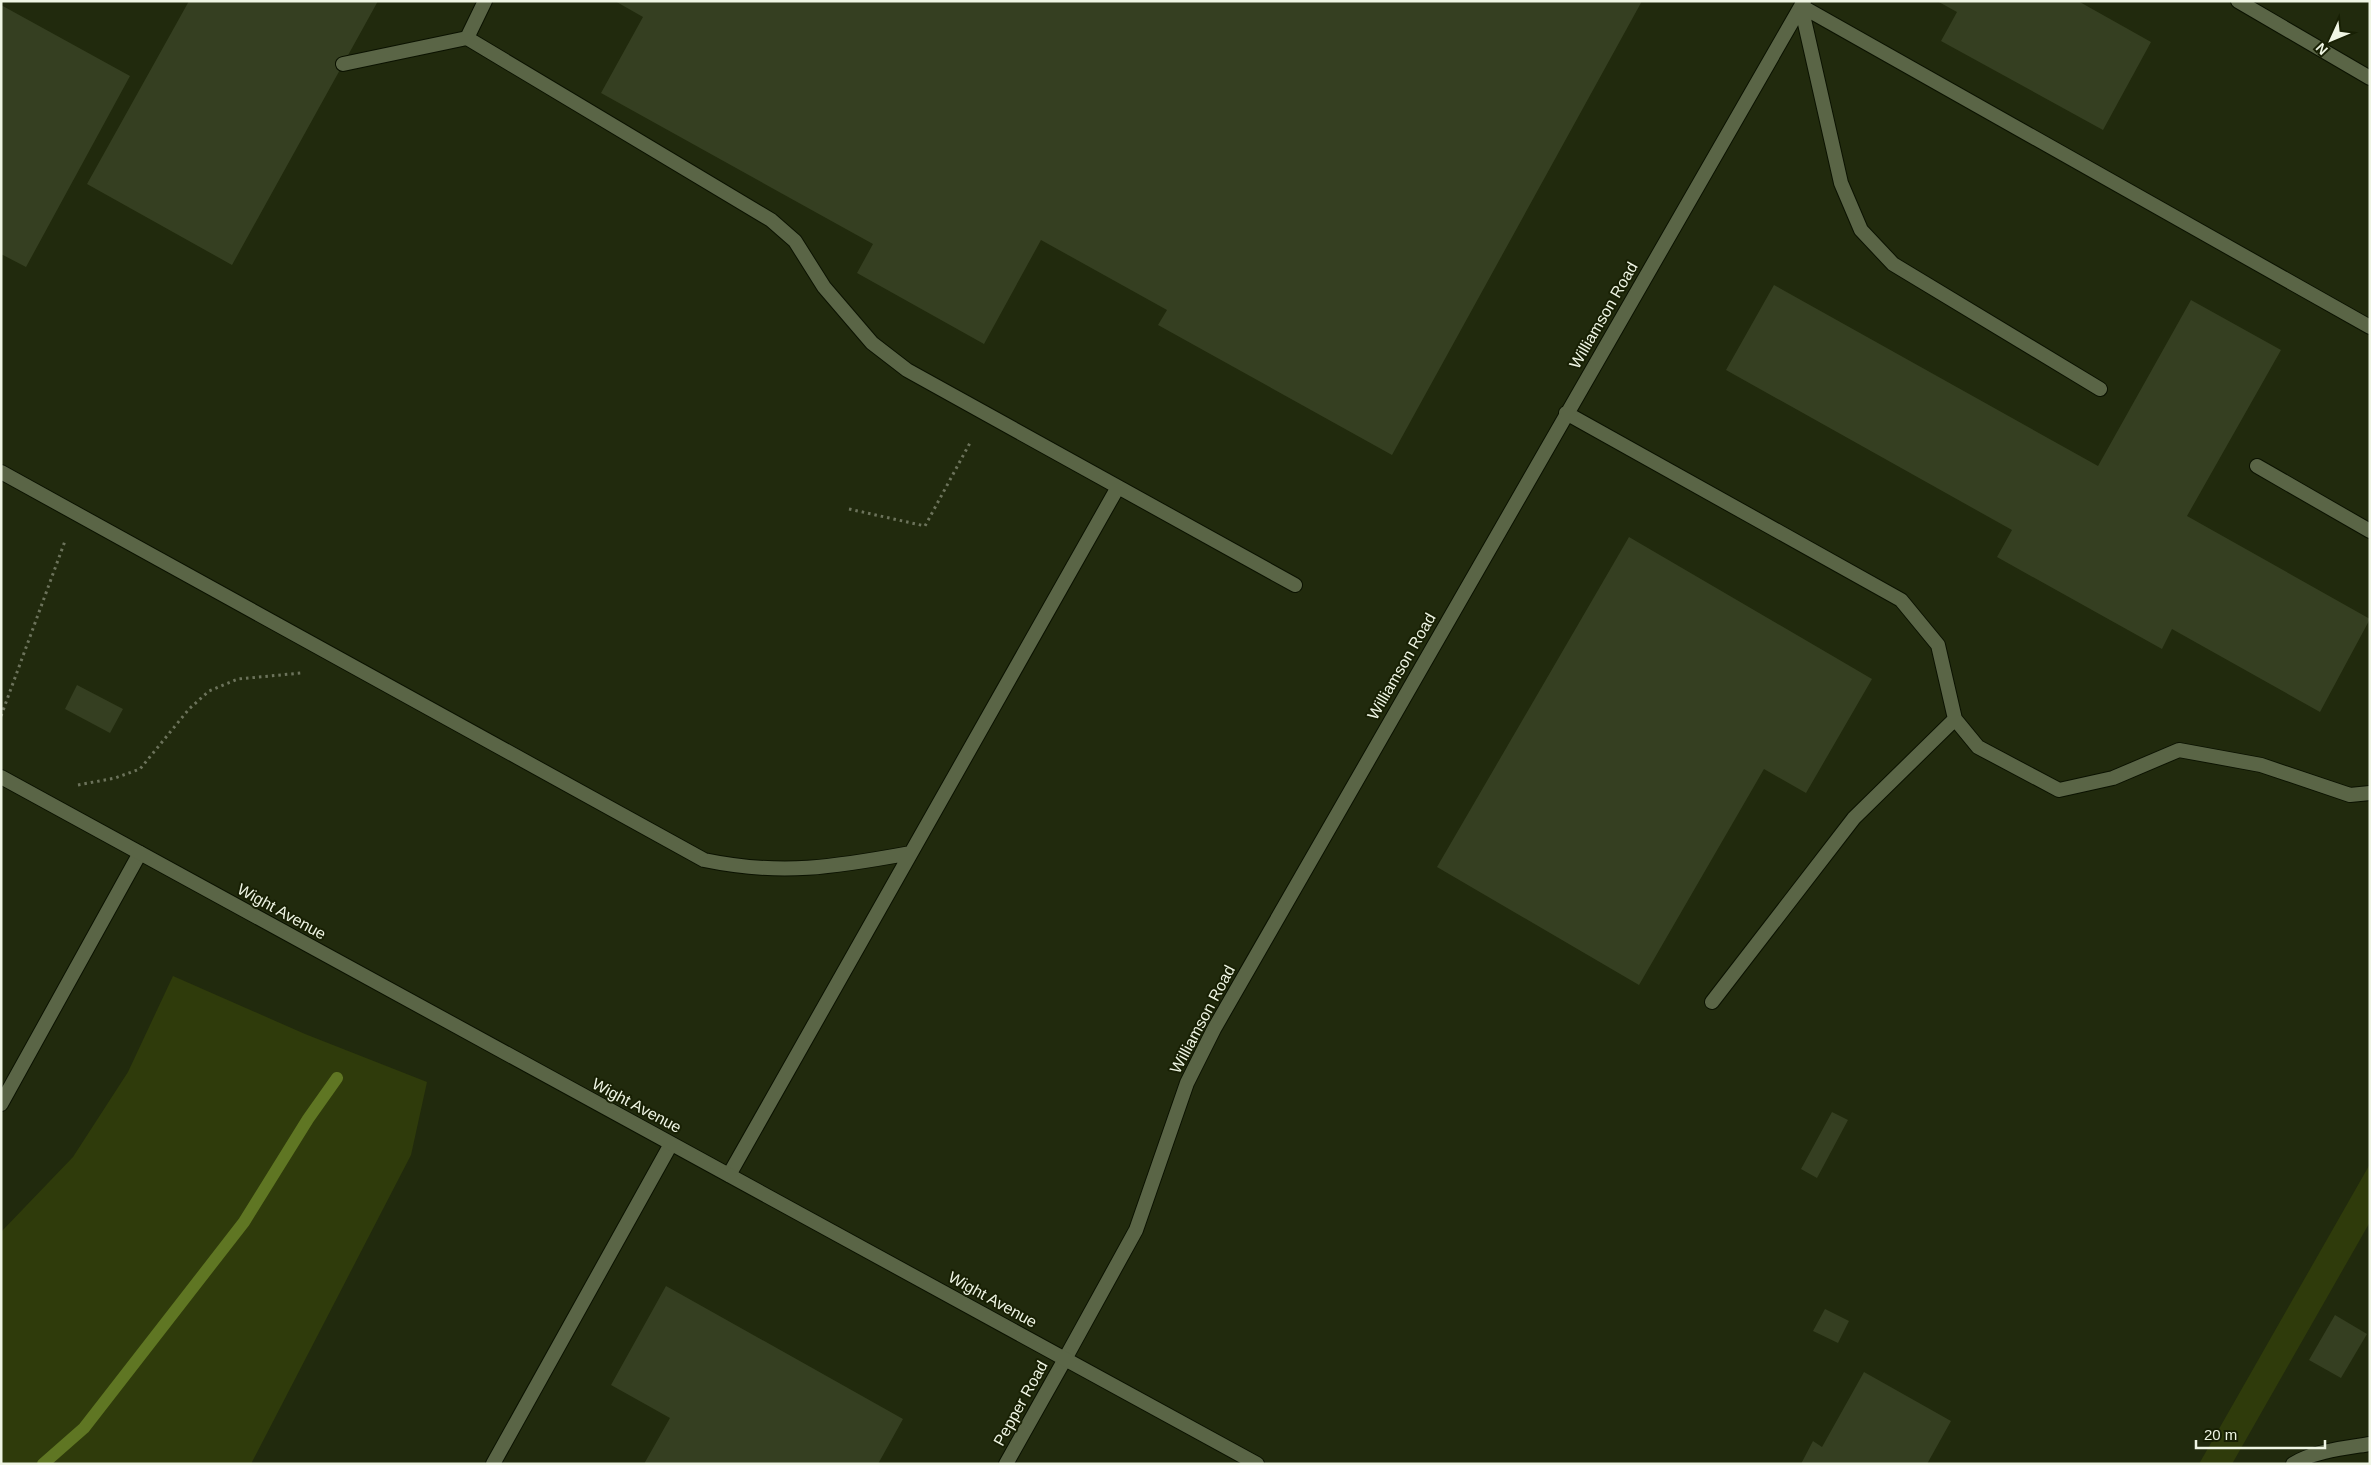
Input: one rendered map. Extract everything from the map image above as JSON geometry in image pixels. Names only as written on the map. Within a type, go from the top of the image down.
[{"type":"street","points":[[467,38],[485,1]]},
{"type":"street","points":[[2238,1],[2370,78]]},
{"type":"street","points":[[1804,3],[2370,327]]},
{"type":"street","points":[[1804,3],[1841,183],[1861,230],[1893,264],[2100,389]]},
{"type":"street","name":"Williamson Road","points":[[1065,1359],[1136,1230],[1187,1083],[1214,1029],[1566,413],[1804,3]]},
{"type":"street","points":[[343,64],[467,38],[771,220],[795,241],[824,287],[872,343],[907,370],[1295,585]]},
{"type":"street","points":[[1566,413],[1902,600],[1938,645],[1955,719],[1978,747],[2059,790],[2113,778],[2179,750],[2261,765],[2350,795],[2370,793]]},
{"type":"street","points":[[2257,466],[2370,531]]},
{"type":"street","points":[[1,472],[704,860],[737,867],[786,870],[832,868],[911,853]]},
{"type":"street","points":[[729,1175],[1118,487]]},
{"type":"street","points":[[1712,1002],[1854,818],[1955,719]]},
{"type":"street","name":"Wight Avenue","points":[[1,777],[1257,1464]]},
{"type":"street","points":[[1,1104],[5,1088],[140,853]]},
{"type":"street","points":[[493,1464],[671,1144]]},
{"type":"street","name":"Pepper Road","points":[[1006,1464],[1065,1359]]},
{"type":"street","points":[[2293,1464],[2300,1460],[2370,1444]]},
{"type":"path","points":[[850,509],[925,526],[972,439]]},
{"type":"path","points":[[1,716],[65,541],[77,515]]},
{"type":"path","points":[[30,793],[116,778],[140,769],[190,709],[209,691],[238,679],[307,673]]},
{"type":"green space","points":[[173,976],[305,1034],[427,1082],[411,1155],[251,1464],[1,1464],[1,1232],[73,1157],[128,1072]]},
{"type":"green space","points":[[2370,1164],[2370,1222],[2232,1464],[2199,1464]]},
{"type":"building","points":[[189,1],[378,1],[232,265],[87,184]]},
{"type":"building","points":[[615,1],[1642,1],[1392,455],[1158,325],[1167,310],[1041,240],[984,344],[857,273],[873,244],[601,93],[643,17]]},
{"type":"building","points":[[1937,1],[2078,1],[2151,42],[2103,130],[1941,41],[1957,12]]},
{"type":"building","points":[[1,5],[130,76],[26,267],[1,254]]},
{"type":"building","points":[[1774,285],[2098,466],[2191,300],[2281,350],[2187,516],[2370,619],[2320,712],[2172,629],[2162,649],[1997,557],[2012,530],[1726,370]]},
{"type":"building","points":[[1629,537],[1872,679],[1806,793],[1764,769],[1639,985],[1437,867]]},
{"type":"building","points":[[77,685],[123,709],[110,733],[65,709]]},
{"type":"building","points":[[1832,1112],[1848,1120],[1817,1178],[1801,1169]]},
{"type":"building","points":[[666,1286],[903,1419],[878,1464],[644,1464],[670,1418],[611,1385]]},
{"type":"building","points":[[1825,1309],[1849,1321],[1838,1343],[1813,1331]]},
{"type":"building","points":[[2335,1315],[2367,1334],[2341,1378],[2309,1360]]},
{"type":"building","points":[[1864,1372],[1951,1421],[1927,1464],[1801,1464],[1813,1441],[1822,1447]]},
{"type":"waterway","points":[[43,1464],[84,1428],[244,1222],[308,1119],[337,1078]]}]
